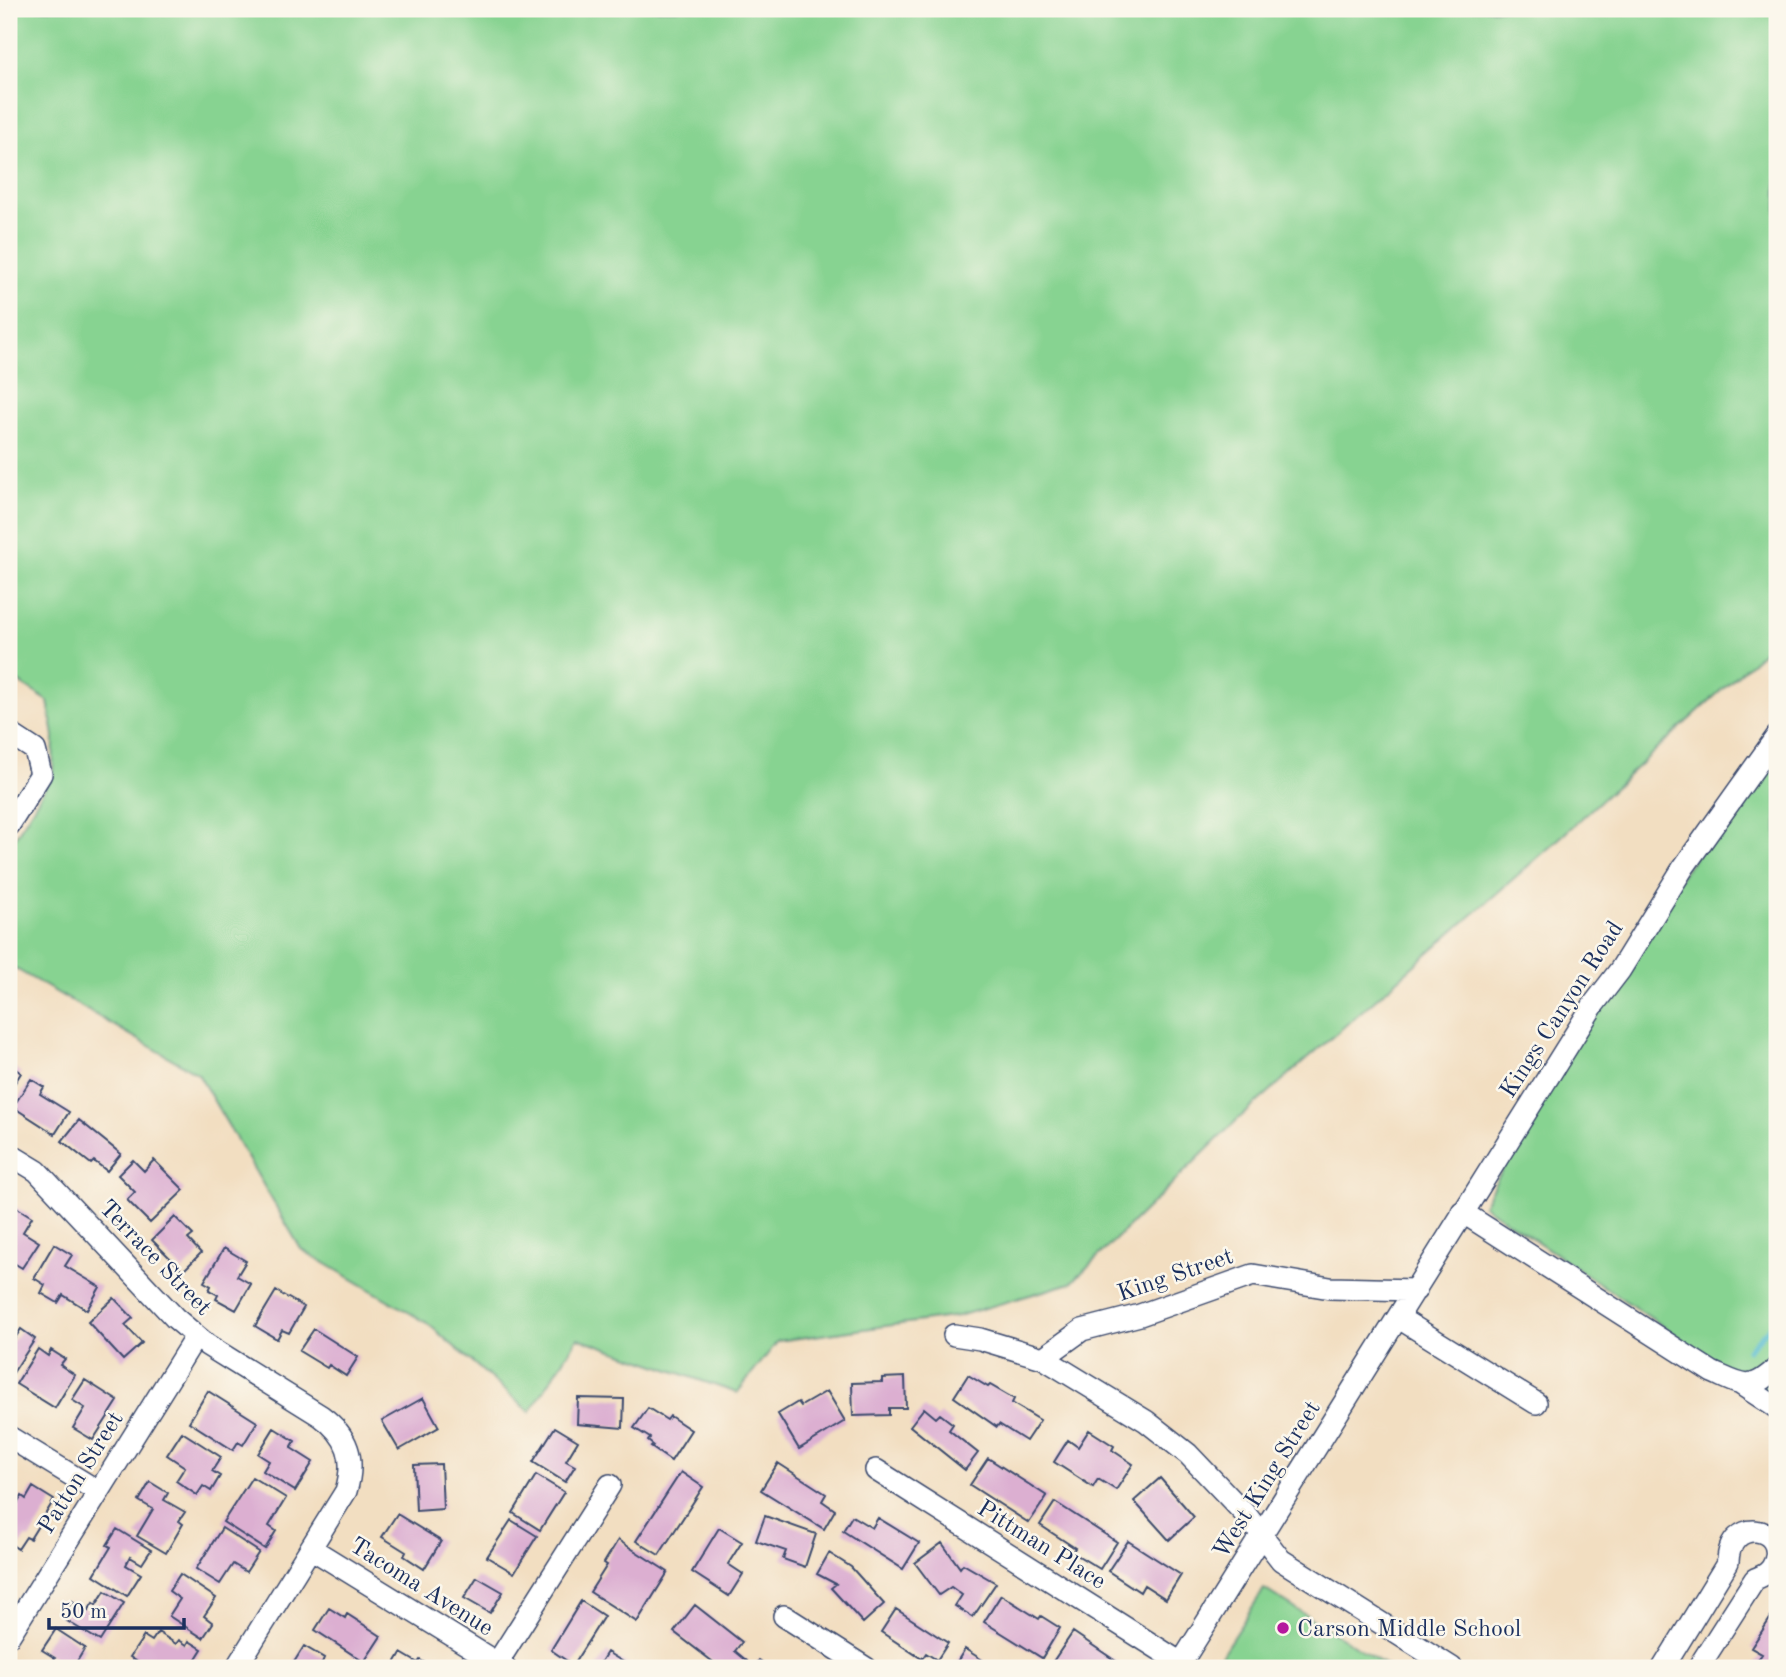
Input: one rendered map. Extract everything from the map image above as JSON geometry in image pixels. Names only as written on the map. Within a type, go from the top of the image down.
[{"type":"street","points":[[9,733],[36,750],[41,774],[9,825]]},
{"type":"street","name":"Kings Canyon Road","points":[[1399,1318],[1462,1212],[1683,868],[1777,736]]},
{"type":"street","name":"Terrace Street","points":[[9,1154],[37,1171],[175,1318],[196,1336],[335,1427],[345,1441],[351,1476],[346,1491],[312,1549]]},
{"type":"street","points":[[1462,1212],[1712,1373],[1742,1385],[1777,1408]]},
{"type":"street","name":"King Street","points":[[1043,1357],[1082,1330],[1140,1315],[1253,1275],[1330,1288],[1416,1290]]},
{"type":"street","points":[[1399,1318],[1536,1403]]},
{"type":"street","name":"West King Street","points":[[1179,1665],[1399,1318]]},
{"type":"street","points":[[954,1335],[980,1339],[1043,1357],[1146,1421],[1188,1454],[1262,1536],[1280,1560],[1452,1668]]},
{"type":"street","name":"Patton Street","points":[[9,1636],[196,1336]]},
{"type":"street","points":[[1742,1385],[1760,1384],[1777,1368]]},
{"type":"street","points":[[9,1437],[99,1492]]},
{"type":"street","name":"Pittman Place","points":[[876,1470],[1179,1665]]},
{"type":"street","points":[[498,1667],[610,1485]]},
{"type":"street","points":[[1663,1668],[1728,1562],[1728,1553],[1733,1543],[1745,1532],[1761,1531],[1770,1537],[1775,1545],[1773,1565],[1766,1575],[1755,1579],[1698,1668]]},
{"type":"street","points":[[236,1668],[312,1549]]},
{"type":"street","name":"Tacoma Avenue","points":[[312,1549],[498,1667]]},
{"type":"street","points":[[784,1616],[866,1668]]},
{"type":"green space","points":[[9,9],[1777,9],[1777,639],[1551,846],[1237,1120],[1071,1283],[958,1316],[778,1341],[737,1393],[578,1338],[530,1412],[427,1323],[301,1249],[198,1074],[9,965],[9,848],[53,774],[54,736],[48,701],[9,676]]},
{"type":"green space","points":[[1777,736],[1777,1403],[1483,1205],[1594,1004]]},
{"type":"green space","name":"Carson Middle School","points":[[1264,1589],[1390,1668],[1213,1668]]},
{"type":"building","points":[[9,1064],[21,1073],[9,1092]]},
{"type":"building","points":[[31,1079],[44,1087],[40,1094],[69,1112],[55,1134],[13,1107]]},
{"type":"building","points":[[79,1120],[121,1154],[107,1171],[94,1161],[91,1164],[62,1141]]},
{"type":"building","points":[[133,1160],[144,1171],[154,1160],[184,1190],[150,1223],[127,1200],[135,1192],[118,1175]]},
{"type":"building","points":[[11,1204],[32,1217],[23,1232],[39,1242],[22,1268],[9,1260]]},
{"type":"building","points":[[175,1217],[193,1235],[188,1239],[201,1253],[183,1271],[152,1240]]},
{"type":"building","points":[[54,1244],[72,1255],[65,1266],[100,1287],[87,1310],[63,1295],[58,1303],[41,1293],[45,1285],[34,1278]]},
{"type":"building","points":[[224,1248],[246,1261],[237,1276],[251,1284],[236,1310],[216,1299],[218,1295],[209,1290],[211,1286],[204,1282]]},
{"type":"building","points":[[276,1291],[304,1307],[289,1333],[282,1330],[277,1339],[255,1326]]},
{"type":"building","points":[[114,1298],[133,1318],[125,1325],[142,1343],[123,1360],[88,1322]]},
{"type":"building","points":[[21,1329],[35,1339],[9,1379],[9,1338],[13,1341]]},
{"type":"building","points":[[314,1329],[358,1357],[346,1376],[299,1351]]},
{"type":"building","points":[[38,1349],[48,1356],[51,1350],[65,1359],[60,1365],[75,1375],[55,1408],[16,1384]]},
{"type":"building","points":[[968,1375],[1014,1399],[1012,1403],[1040,1420],[1026,1441],[999,1424],[997,1427],[954,1397]]},
{"type":"building","points":[[905,1377],[906,1408],[889,1408],[889,1415],[853,1416],[852,1383],[882,1382],[882,1378]]},
{"type":"building","points":[[85,1380],[118,1401],[93,1440],[73,1428],[85,1408],[72,1400]]},
{"type":"building","points":[[208,1391],[257,1422],[243,1445],[238,1442],[233,1450],[189,1422]]},
{"type":"building","points":[[827,1391],[845,1421],[799,1449],[778,1414],[798,1402],[801,1406]]},
{"type":"building","points":[[423,1398],[439,1427],[399,1450],[382,1421]]},
{"type":"building","points":[[578,1398],[624,1399],[623,1428],[577,1424]]},
{"type":"building","points":[[648,1408],[667,1420],[670,1416],[691,1430],[671,1461],[651,1447],[653,1445],[648,1441],[650,1438],[634,1428]]},
{"type":"building","points":[[924,1408],[936,1418],[940,1414],[953,1424],[949,1430],[978,1453],[965,1470],[910,1426]]},
{"type":"building","points":[[555,1427],[578,1441],[566,1461],[575,1466],[565,1482],[533,1462]]},
{"type":"building","points":[[274,1428],[295,1441],[291,1448],[313,1462],[295,1491],[263,1471],[269,1461],[258,1454]]},
{"type":"building","points":[[1089,1430],[1114,1446],[1112,1450],[1133,1464],[1116,1490],[1098,1479],[1093,1487],[1054,1462],[1068,1440],[1078,1447]]},
{"type":"building","points":[[182,1432],[221,1457],[212,1471],[220,1476],[211,1491],[203,1486],[197,1495],[176,1481],[185,1467],[167,1455]]},
{"type":"building","points":[[988,1458],[1047,1496],[1029,1523],[970,1485]]},
{"type":"building","points":[[778,1463],[826,1494],[822,1501],[835,1510],[824,1529],[761,1490]]},
{"type":"building","points":[[441,1464],[443,1509],[416,1511],[414,1465]]},
{"type":"building","points":[[681,1472],[703,1487],[659,1555],[636,1541]]},
{"type":"building","points":[[536,1475],[564,1492],[540,1530],[513,1513]]},
{"type":"building","points":[[252,1477],[286,1498],[269,1526],[276,1531],[265,1549],[223,1522]]},
{"type":"building","points":[[1160,1478],[1194,1517],[1169,1540],[1134,1501]]},
{"type":"building","points":[[150,1482],[168,1493],[164,1500],[185,1512],[179,1521],[183,1524],[166,1553],[137,1536],[153,1509],[139,1501]]},
{"type":"building","points":[[33,1487],[54,1500],[30,1539],[26,1537],[18,1549],[9,1543],[9,1514],[22,1496],[26,1499]]},
{"type":"building","points":[[1055,1502],[1117,1542],[1100,1569],[1072,1552],[1075,1548],[1040,1525]]},
{"type":"building","points":[[397,1514],[441,1541],[424,1569],[404,1556],[406,1552],[382,1537]]},
{"type":"building","points":[[765,1516],[816,1534],[805,1567],[783,1559],[786,1551],[756,1541]]},
{"type":"building","points":[[852,1516],[872,1528],[878,1518],[919,1543],[903,1569],[843,1531]]},
{"type":"building","points":[[511,1520],[537,1536],[514,1573],[487,1557]]},
{"type":"building","points":[[222,1528],[259,1552],[246,1572],[233,1564],[220,1584],[196,1569]]},
{"type":"building","points":[[719,1528],[742,1542],[728,1564],[743,1574],[729,1596],[692,1572]]},
{"type":"building","points":[[117,1529],[151,1550],[142,1564],[130,1557],[126,1565],[141,1574],[127,1596],[94,1575],[111,1547],[107,1545]]},
{"type":"building","points":[[618,1540],[668,1572],[637,1622],[590,1592],[607,1565],[604,1563]]},
{"type":"building","points":[[1128,1541],[1181,1575],[1166,1599],[1144,1585],[1140,1592],[1108,1571]]},
{"type":"building","points":[[942,1543],[960,1568],[963,1564],[996,1583],[973,1617],[955,1606],[962,1595],[951,1587],[939,1595],[915,1563]]},
{"type":"building","points":[[829,1553],[851,1567],[884,1604],[863,1623],[831,1588],[836,1584],[817,1574]]},
{"type":"building","points":[[180,1574],[216,1598],[204,1616],[213,1623],[203,1638],[169,1616],[180,1599],[169,1591]]},
{"type":"building","points":[[477,1577],[503,1592],[490,1613],[464,1598]]},
{"type":"building","points":[[105,1591],[124,1603],[100,1641],[62,1618],[72,1601],[88,1611],[93,1603],[96,1605]]},
{"type":"building","points":[[1001,1595],[1039,1619],[1041,1616],[1060,1628],[1042,1658],[984,1622]]},
{"type":"building","points":[[581,1601],[604,1616],[573,1665],[551,1650]]},
{"type":"building","points":[[695,1605],[742,1642],[735,1651],[747,1661],[742,1668],[721,1668],[674,1632]]},
{"type":"building","points":[[329,1608],[345,1618],[347,1614],[381,1636],[364,1662],[315,1630]]},
{"type":"building","points":[[1777,1608],[1777,1668],[1752,1668],[1762,1654],[1751,1648]]},
{"type":"building","points":[[896,1609],[948,1643],[937,1660],[926,1653],[922,1659],[881,1632]]},
{"type":"building","points":[[56,1629],[85,1648],[73,1668],[49,1668],[55,1658],[42,1650]]},
{"type":"building","points":[[158,1632],[176,1644],[179,1640],[187,1645],[189,1641],[202,1649],[190,1668],[176,1664],[173,1668],[137,1666],[139,1663],[130,1657],[144,1636],[152,1641]]},
{"type":"building","points":[[1073,1632],[1126,1668],[1060,1668],[1052,1663]]},
{"type":"building","points":[[304,1646],[324,1658],[321,1665],[326,1668],[291,1667]]},
{"type":"building","points":[[965,1649],[995,1668],[953,1668]]},
{"type":"building","points":[[607,1652],[633,1668],[597,1668]]},
{"type":"building","points":[[401,1653],[418,1663],[420,1660],[434,1668],[392,1668]]},
{"type":"building","points":[[759,1660],[771,1668],[753,1668]]},
{"type":"waterway","points":[[1748,1350],[1777,1319]]},
{"type":"place","name":"Carson Middle School","points":[[1283,1628]]}]
